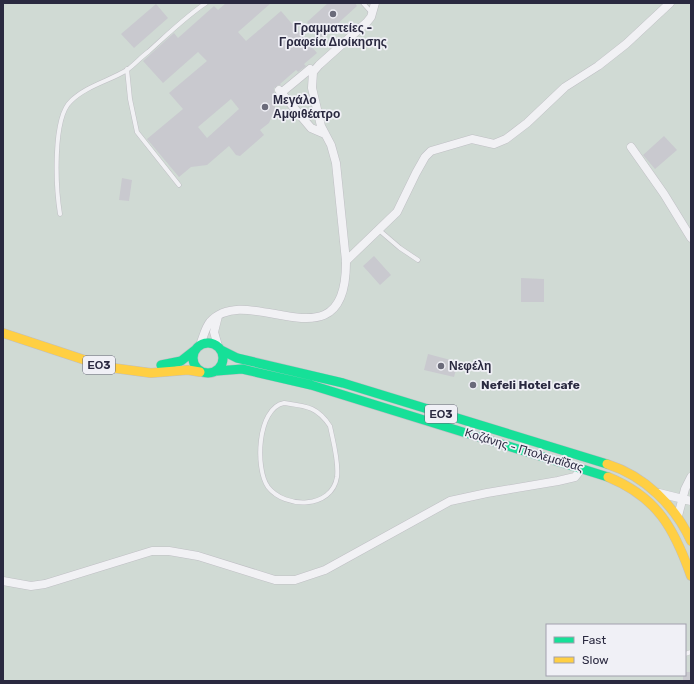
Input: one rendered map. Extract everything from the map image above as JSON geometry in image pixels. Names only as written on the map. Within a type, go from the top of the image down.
[{"type":"main road","name":"ΕΟ3","points":[[3,324],[95,356],[128,362],[167,365],[181,361],[197,348],[209,343],[220,348]]},
{"type":"main road","name":"ΕΟ3","points":[[3,333],[106,367],[156,373],[184,370],[208,374],[216,371]]},
{"type":"main road","points":[[197,348],[193,362],[200,372]]},
{"type":"main road","points":[[216,371],[223,361],[220,348]]},
{"type":"main road","name":"Κοζάνης - Πτολεμαΐδας","points":[[220,348],[237,358],[343,383],[612,466],[634,476],[656,493],[678,516],[691,541]]},
{"type":"main road","name":"Κοζάνης - Πτολεμαΐδας","points":[[216,371],[235,368],[275,375],[350,396],[582,468],[622,482],[648,500],[674,530],[691,576]]},
{"type":"street","points":[[197,348],[210,322],[218,316],[232,311],[243,310],[309,319],[322,315],[338,303],[343,294],[346,281],[346,261],[336,163],[331,145],[324,134],[312,88],[313,72],[319,64],[367,22],[375,3]]},
{"type":"street","points":[[346,261],[397,212],[416,173],[425,157],[431,150],[472,140],[494,144],[506,139],[527,123],[565,87],[598,66],[626,44],[670,3]]},
{"type":"street","points":[[313,72],[310,69],[280,91],[311,128],[324,134]]},
{"type":"street","points":[[631,147],[664,194],[691,238]]},
{"type":"street","points":[[218,316],[214,332],[220,348]]},
{"type":"street","points":[[3,581],[31,586],[152,551],[169,551],[198,556],[275,580],[295,580],[324,570],[450,501],[487,492],[558,481],[574,477],[582,468]]},
{"type":"street","points":[[678,516],[682,499],[691,477]]},
{"type":"street","points":[[656,493],[691,501]]},
{"type":"lane","points":[[60,214],[57,194],[57,158],[65,110],[70,102],[78,95],[127,70],[193,12],[206,3]]},
{"type":"lane","points":[[363,3],[372,13]]},
{"type":"lane","points":[[127,70],[130,99],[138,132],[179,185]]},
{"type":"lane","points":[[379,230],[400,248],[418,260]]},
{"type":"lane","points":[[284,403],[308,406],[326,419],[330,426],[337,478],[326,497],[307,503],[297,502],[286,499],[268,486],[263,467],[262,437],[266,418],[275,407],[284,403]]},
{"type":"shaded area","points":[[3,3],[691,3],[691,681],[3,681]]},
{"type":"building","points":[[226,3],[271,3],[238,32],[246,41],[281,11],[317,53],[304,64],[306,66],[298,72],[296,70],[280,84],[281,85],[274,88],[275,109],[269,123],[260,130],[264,135],[240,156],[236,155],[229,146],[207,165],[191,167],[179,177],[147,139],[183,109],[169,93],[207,61],[198,52],[163,83],[143,61],[174,33],[178,38],[214,6],[218,10]],"holes":[[[231,99],[239,109],[207,138],[198,127]]]},
{"type":"building","name":"Γραμματείες - Γραφεία Διοίκησης","points":[[328,3],[355,3],[357,6],[322,38],[307,22]]},
{"type":"building","points":[[156,4],[168,18],[134,48],[121,34]]},
{"type":"building","points":[[664,136],[677,150],[655,169],[643,155]]},
{"type":"building","points":[[122,178],[132,180],[129,201],[119,200]]},
{"type":"building","points":[[374,256],[391,275],[380,285],[363,266]]},
{"type":"building","points":[[521,278],[544,279],[544,302],[521,302]]},
{"type":"building","name":"Νεφέλη","points":[[428,354],[458,362],[454,377],[424,370]]},
{"type":"building","points":[[686,672],[691,672],[691,681],[683,681],[683,676],[686,676]]},
{"type":"traffic: fast","points":[[208,343],[219,347],[223,358],[219,369],[208,373],[197,369],[193,358],[197,347],[208,343]]},
{"type":"traffic: fast","points":[[161,365],[181,361],[195,350]]},
{"type":"traffic: fast","points":[[221,350],[237,358],[343,383],[607,464]]},
{"type":"traffic: fast","points":[[217,371],[242,369],[311,385],[608,477]]},
{"type":"traffic: slow","points":[[3,333],[106,367],[151,373],[188,370],[200,372]]},
{"type":"traffic: slow","points":[[607,464],[634,476],[657,494],[676,516],[691,541]]},
{"type":"traffic: slow","points":[[608,477],[639,494],[662,516],[678,543],[691,576]]},
{"type":"place","name":"Γραμματείες - Γραφεία Διοίκησης","points":[[333,14]]},
{"type":"place","name":"Μεγάλο Αμφιθέατρο","points":[[265,107]]},
{"type":"place","name":"Νεφέλη","points":[[441,366]]},
{"type":"place","name":"Nefeli Hotel cafe","points":[[473,385]]}]
